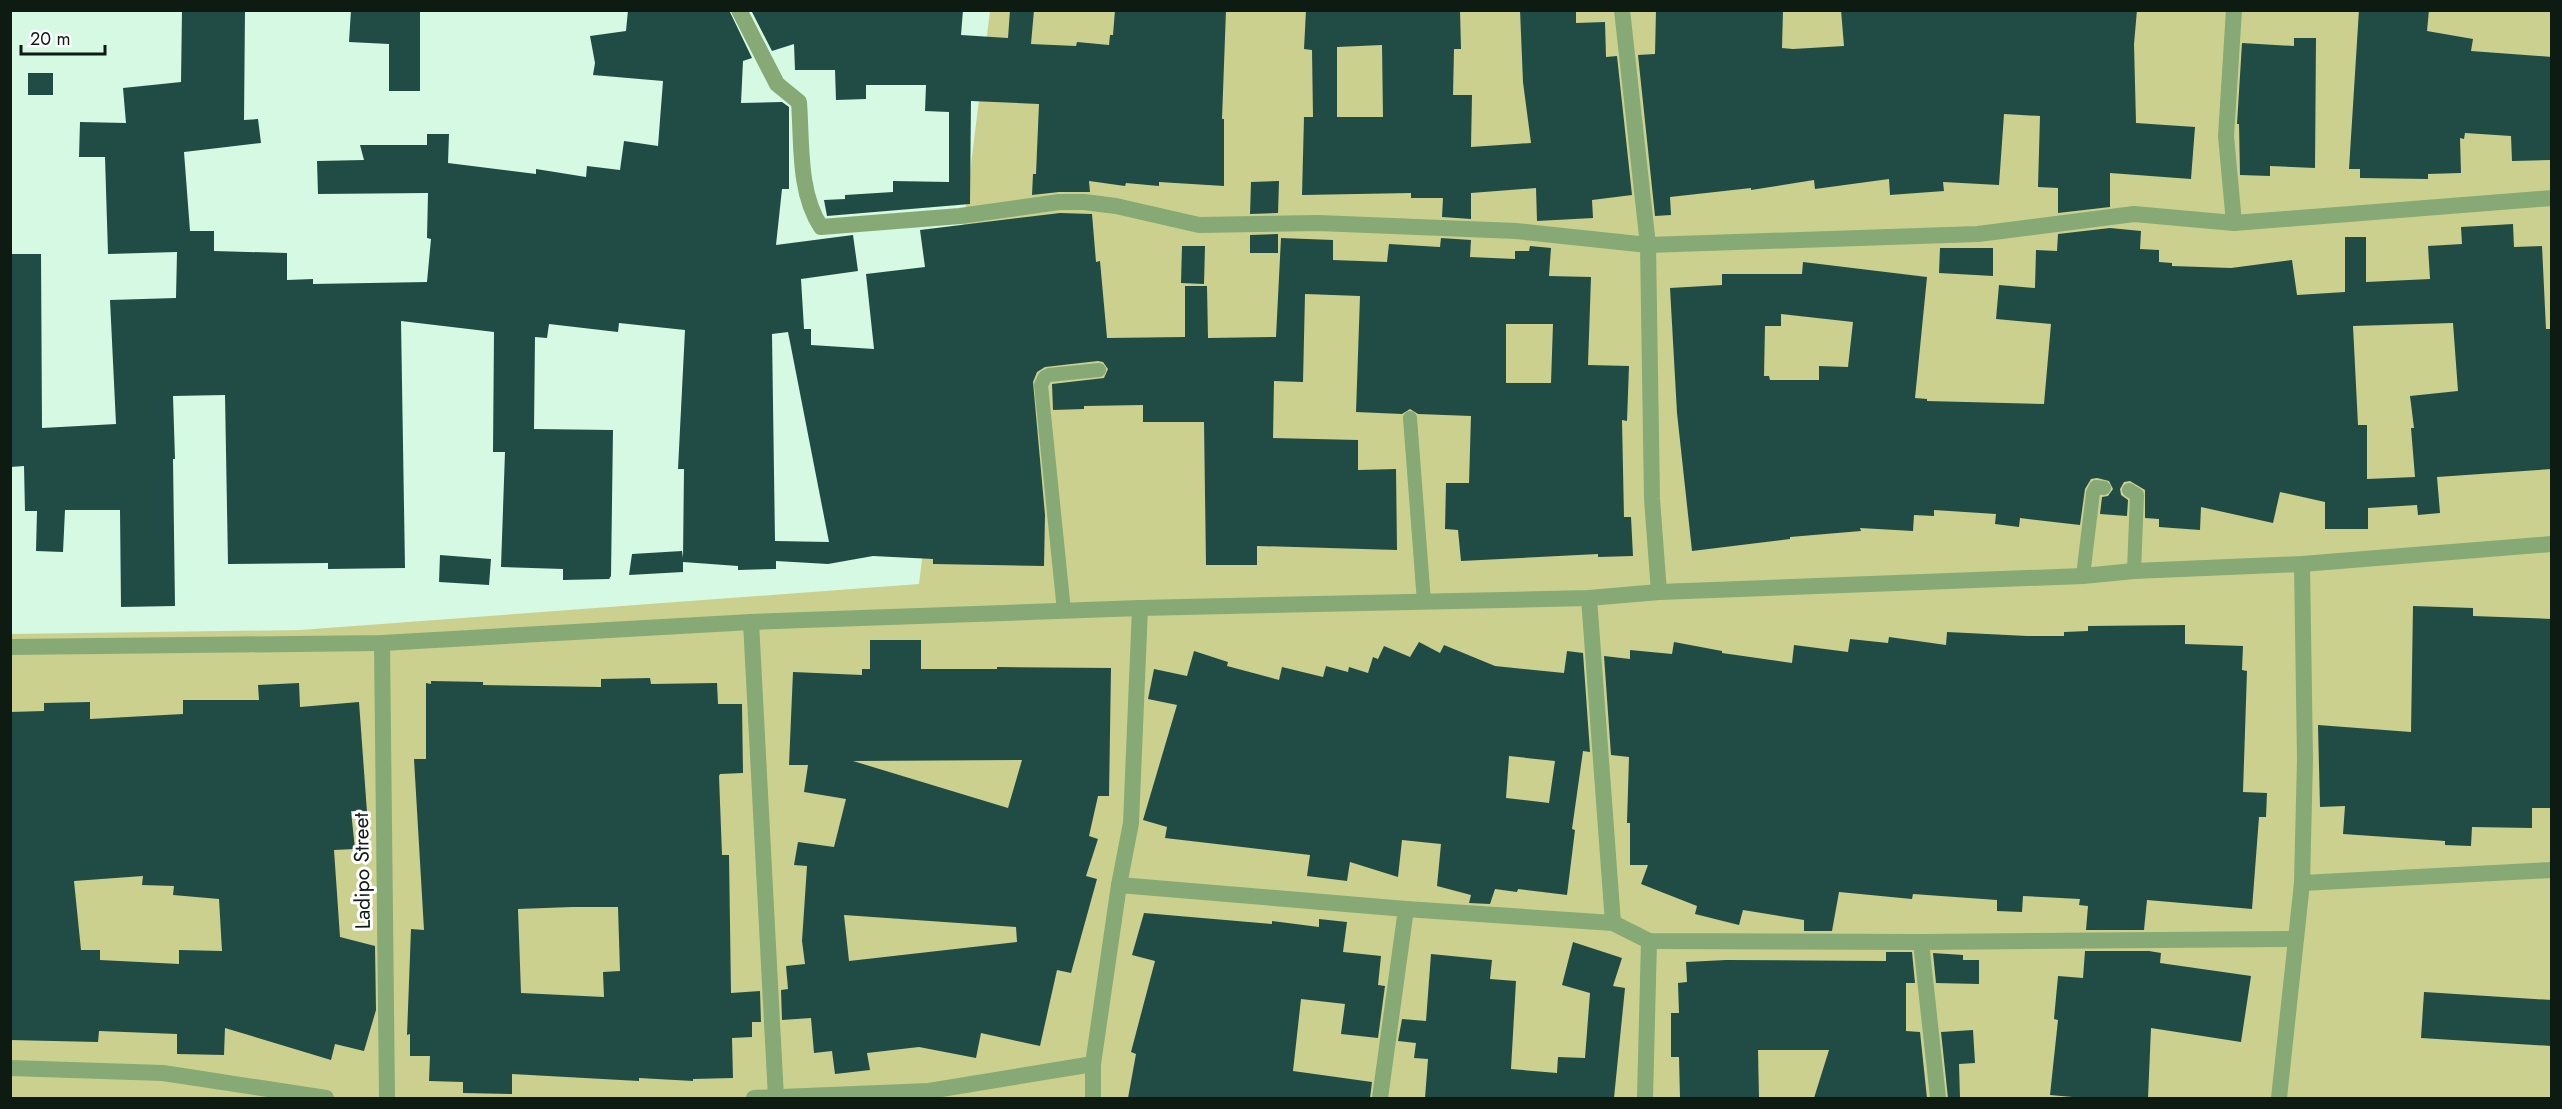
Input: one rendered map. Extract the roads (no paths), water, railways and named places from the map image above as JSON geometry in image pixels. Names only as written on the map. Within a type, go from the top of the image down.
[{"type":"street","points":[[739,10],[777,84],[799,102],[807,190],[812,213],[821,227],[960,216],[1059,202],[1084,202],[1116,206],[1199,225],[1318,223],[1516,231],[1648,245],[1978,234],[2134,214],[2234,223],[2552,198]]},
{"type":"street","points":[[1622,10],[1648,245],[1652,499],[1659,592]]},
{"type":"street","points":[[2234,10],[2226,136],[2234,223]]},
{"type":"street","points":[[10,647],[382,643],[751,622],[1140,608],[1589,598],[1659,592],[2083,576],[2134,571],[2302,564],[2552,544]]},
{"type":"street","points":[[2279,1098],[2302,882],[2305,759],[2302,564]]},
{"type":"street","points":[[1589,598],[1613,923]]},
{"type":"street","points":[[1093,1098],[1093,1064],[1119,885],[1131,822],[1140,608]]},
{"type":"street","points":[[751,622],[776,1098]]},
{"type":"street","name":"Ladipo Street","points":[[382,643],[387,1098]]},
{"type":"street","points":[[2302,882],[2552,870]]},
{"type":"street","points":[[1119,885],[1406,909],[1613,923],[1649,940],[1921,942],[2296,939]]},
{"type":"street","points":[[1380,1098],[1406,909]]},
{"type":"street","points":[[1644,1098],[1649,940]]},
{"type":"street","points":[[1921,942],[1938,1098]]},
{"type":"street","points":[[754,1098],[929,1091],[1093,1064]]},
{"type":"street","points":[[10,1068],[163,1073],[326,1098]]},
{"type":"lane","points":[[1064,611],[1041,385],[1048,375],[1099,370]]},
{"type":"lane","points":[[1410,418],[1424,602]]},
{"type":"lane","points":[[2083,576],[2093,493],[2096,487],[2104,488]]},
{"type":"lane","points":[[2129,490],[2137,495],[2134,571]]}]
